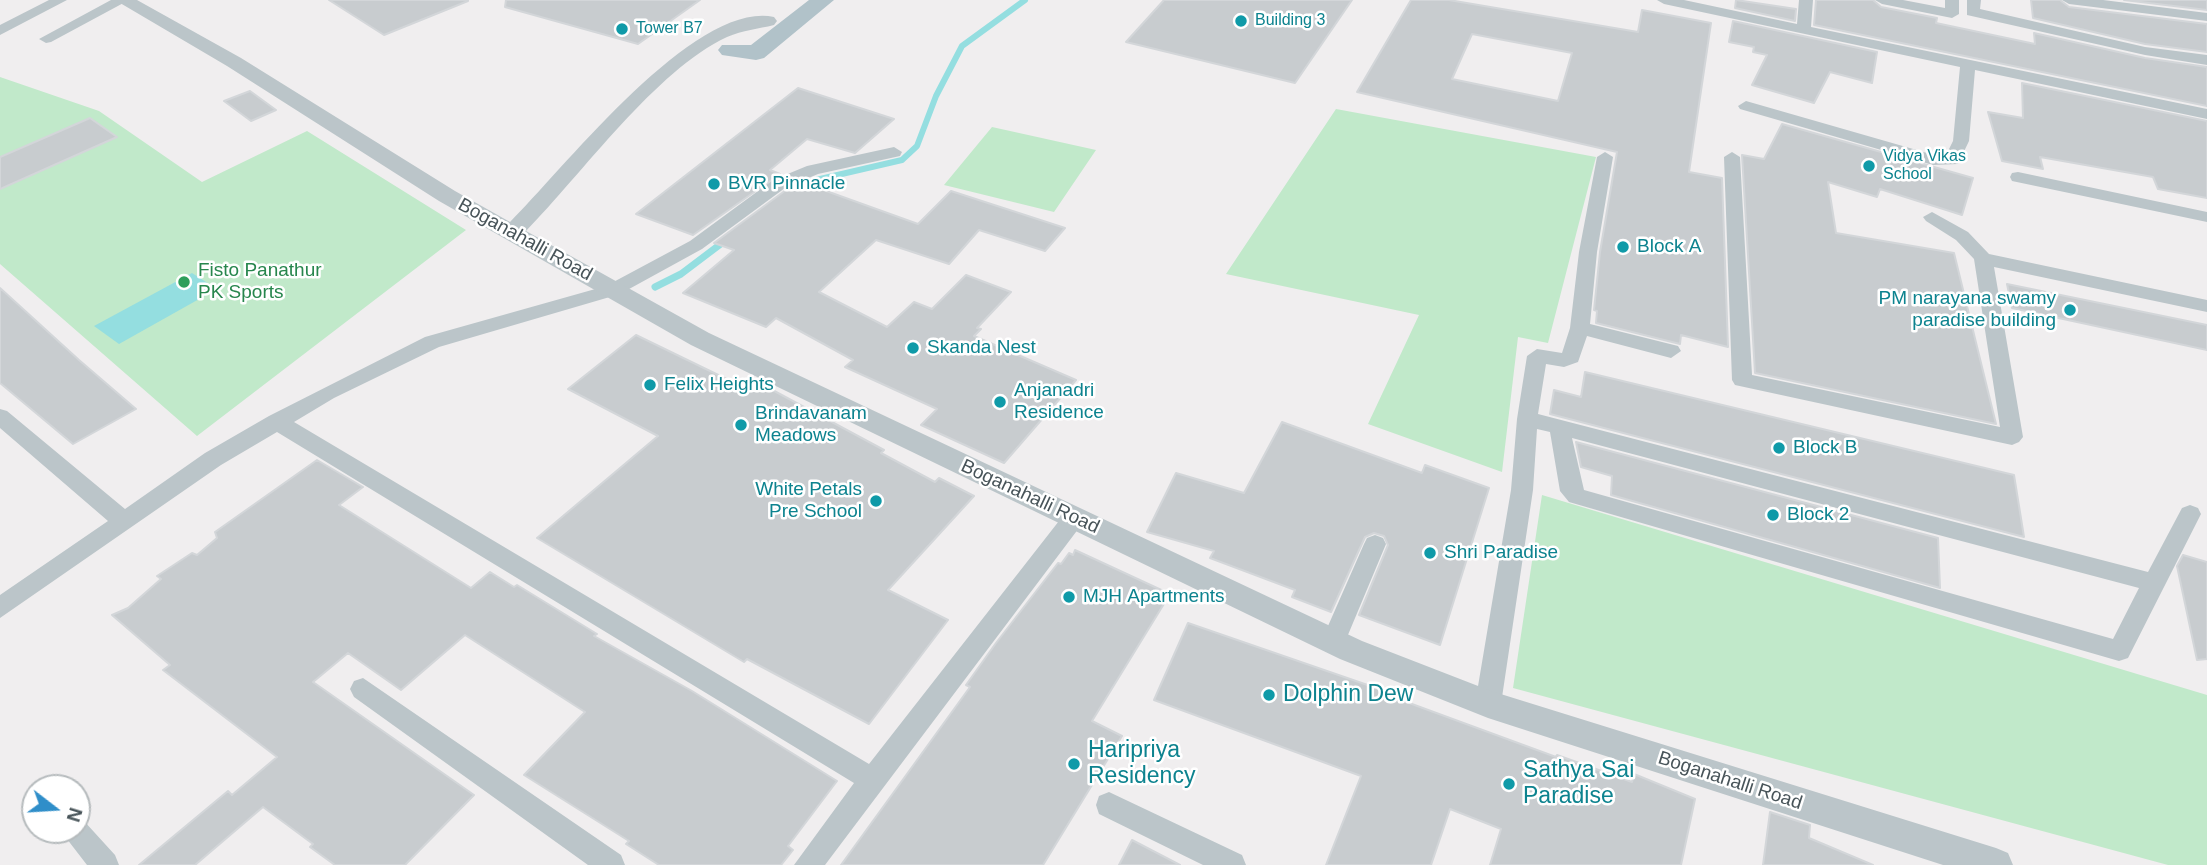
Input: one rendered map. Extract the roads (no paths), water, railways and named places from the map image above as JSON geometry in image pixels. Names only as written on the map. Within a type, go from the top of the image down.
[{"type":"main road","points":[[795,0],[730,50],[756,53],[823,0]]},
{"type":"street","points":[[0,31],[60,0]]},
{"type":"street","points":[[46,39],[123,0]]},
{"type":"street","name":"Boganahalli Road","points":[[123,0],[234,62],[447,196],[700,339],[1333,642],[1488,704],[1996,865]]},
{"type":"street","points":[[1664,0],[2207,114]]},
{"type":"street","points":[[1804,29],[1806,0]]},
{"type":"street","points":[[1882,0],[1952,14],[1952,0]]},
{"type":"street","points":[[1974,0],[1972,12],[2145,51],[2207,60]]},
{"type":"street","points":[[2069,0],[2207,18]]},
{"type":"street","points":[[513,232],[668,68],[719,35],[743,24],[768,21]]},
{"type":"street","points":[[1746,106],[1933,160],[1952,160],[1961,141],[1968,64]]},
{"type":"street","points":[[0,608],[213,459],[283,425],[432,342],[613,290],[696,245],[779,184],[813,170],[894,152]]},
{"type":"street","points":[[1488,704],[1522,490],[1527,419],[1537,356],[1569,359],[1580,328],[1588,252],[1605,156]]},
{"type":"street","points":[[1732,157],[1742,380],[2012,437],[1984,262],[1962,236],[1932,216]]},
{"type":"street","points":[[2018,177],[2207,217]]},
{"type":"street","points":[[1984,262],[2011,271],[2023,269],[2207,306]]},
{"type":"street","points":[[1580,328],[1671,351]]},
{"type":"street","points":[[0,416],[93,498],[125,520]]},
{"type":"street","points":[[1527,419],[2155,583]]},
{"type":"street","points":[[283,425],[874,781]]},
{"type":"street","points":[[1559,427],[1571,491],[1577,496],[2119,651],[2190,513]]},
{"type":"street","points":[[808,865],[1074,518]]},
{"type":"street","points":[[1333,642],[1375,544]]},
{"type":"street","points":[[363,689],[611,865]]},
{"type":"street","points":[[1109,804],[1232,865]]},
{"type":"street","points":[[87,844],[106,865]]},
{"type":"water","points":[[192,273],[217,289],[119,344],[94,326]]},
{"type":"waterway","points":[[793,191],[803,183],[902,160],[917,146],[936,96],[962,46],[1025,0]]},
{"type":"waterway","points":[[655,287],[681,274],[726,240]]},
{"type":"place","name":"Building 3","points":[[1241,21]]},
{"type":"place","name":"Tower B7","points":[[622,29]]},
{"type":"place","name":"Vidya Vikas School","points":[[1869,166]]},
{"type":"place","name":"BVR Pinnacle","points":[[714,184]]},
{"type":"place","name":"Block A","points":[[1623,247]]},
{"type":"place","name":"Fisto Panathur PK Sports","points":[[184,282]]},
{"type":"place","name":"PM narayana swamy paradise building","points":[[2070,310]]},
{"type":"place","name":"Skanda Nest","points":[[913,348]]},
{"type":"place","name":"Felix Heights","points":[[650,385]]},
{"type":"place","name":"Anjanadri Residence","points":[[1000,402]]},
{"type":"place","name":"Brindavanam Meadows","points":[[741,425]]},
{"type":"place","name":"Block B","points":[[1779,448]]},
{"type":"place","name":"White Petals Pre School","points":[[876,501]]},
{"type":"place","name":"Block 2","points":[[1773,515]]},
{"type":"place","name":"Shri Paradise","points":[[1430,553]]},
{"type":"place","name":"MJH Apartments","points":[[1069,597]]},
{"type":"place","name":"Dolphin Dew","points":[[1269,695]]},
{"type":"place","name":"Haripriya Residency","points":[[1074,764]]},
{"type":"place","name":"Sathya Sai Paradise","points":[[1509,784]]}]
